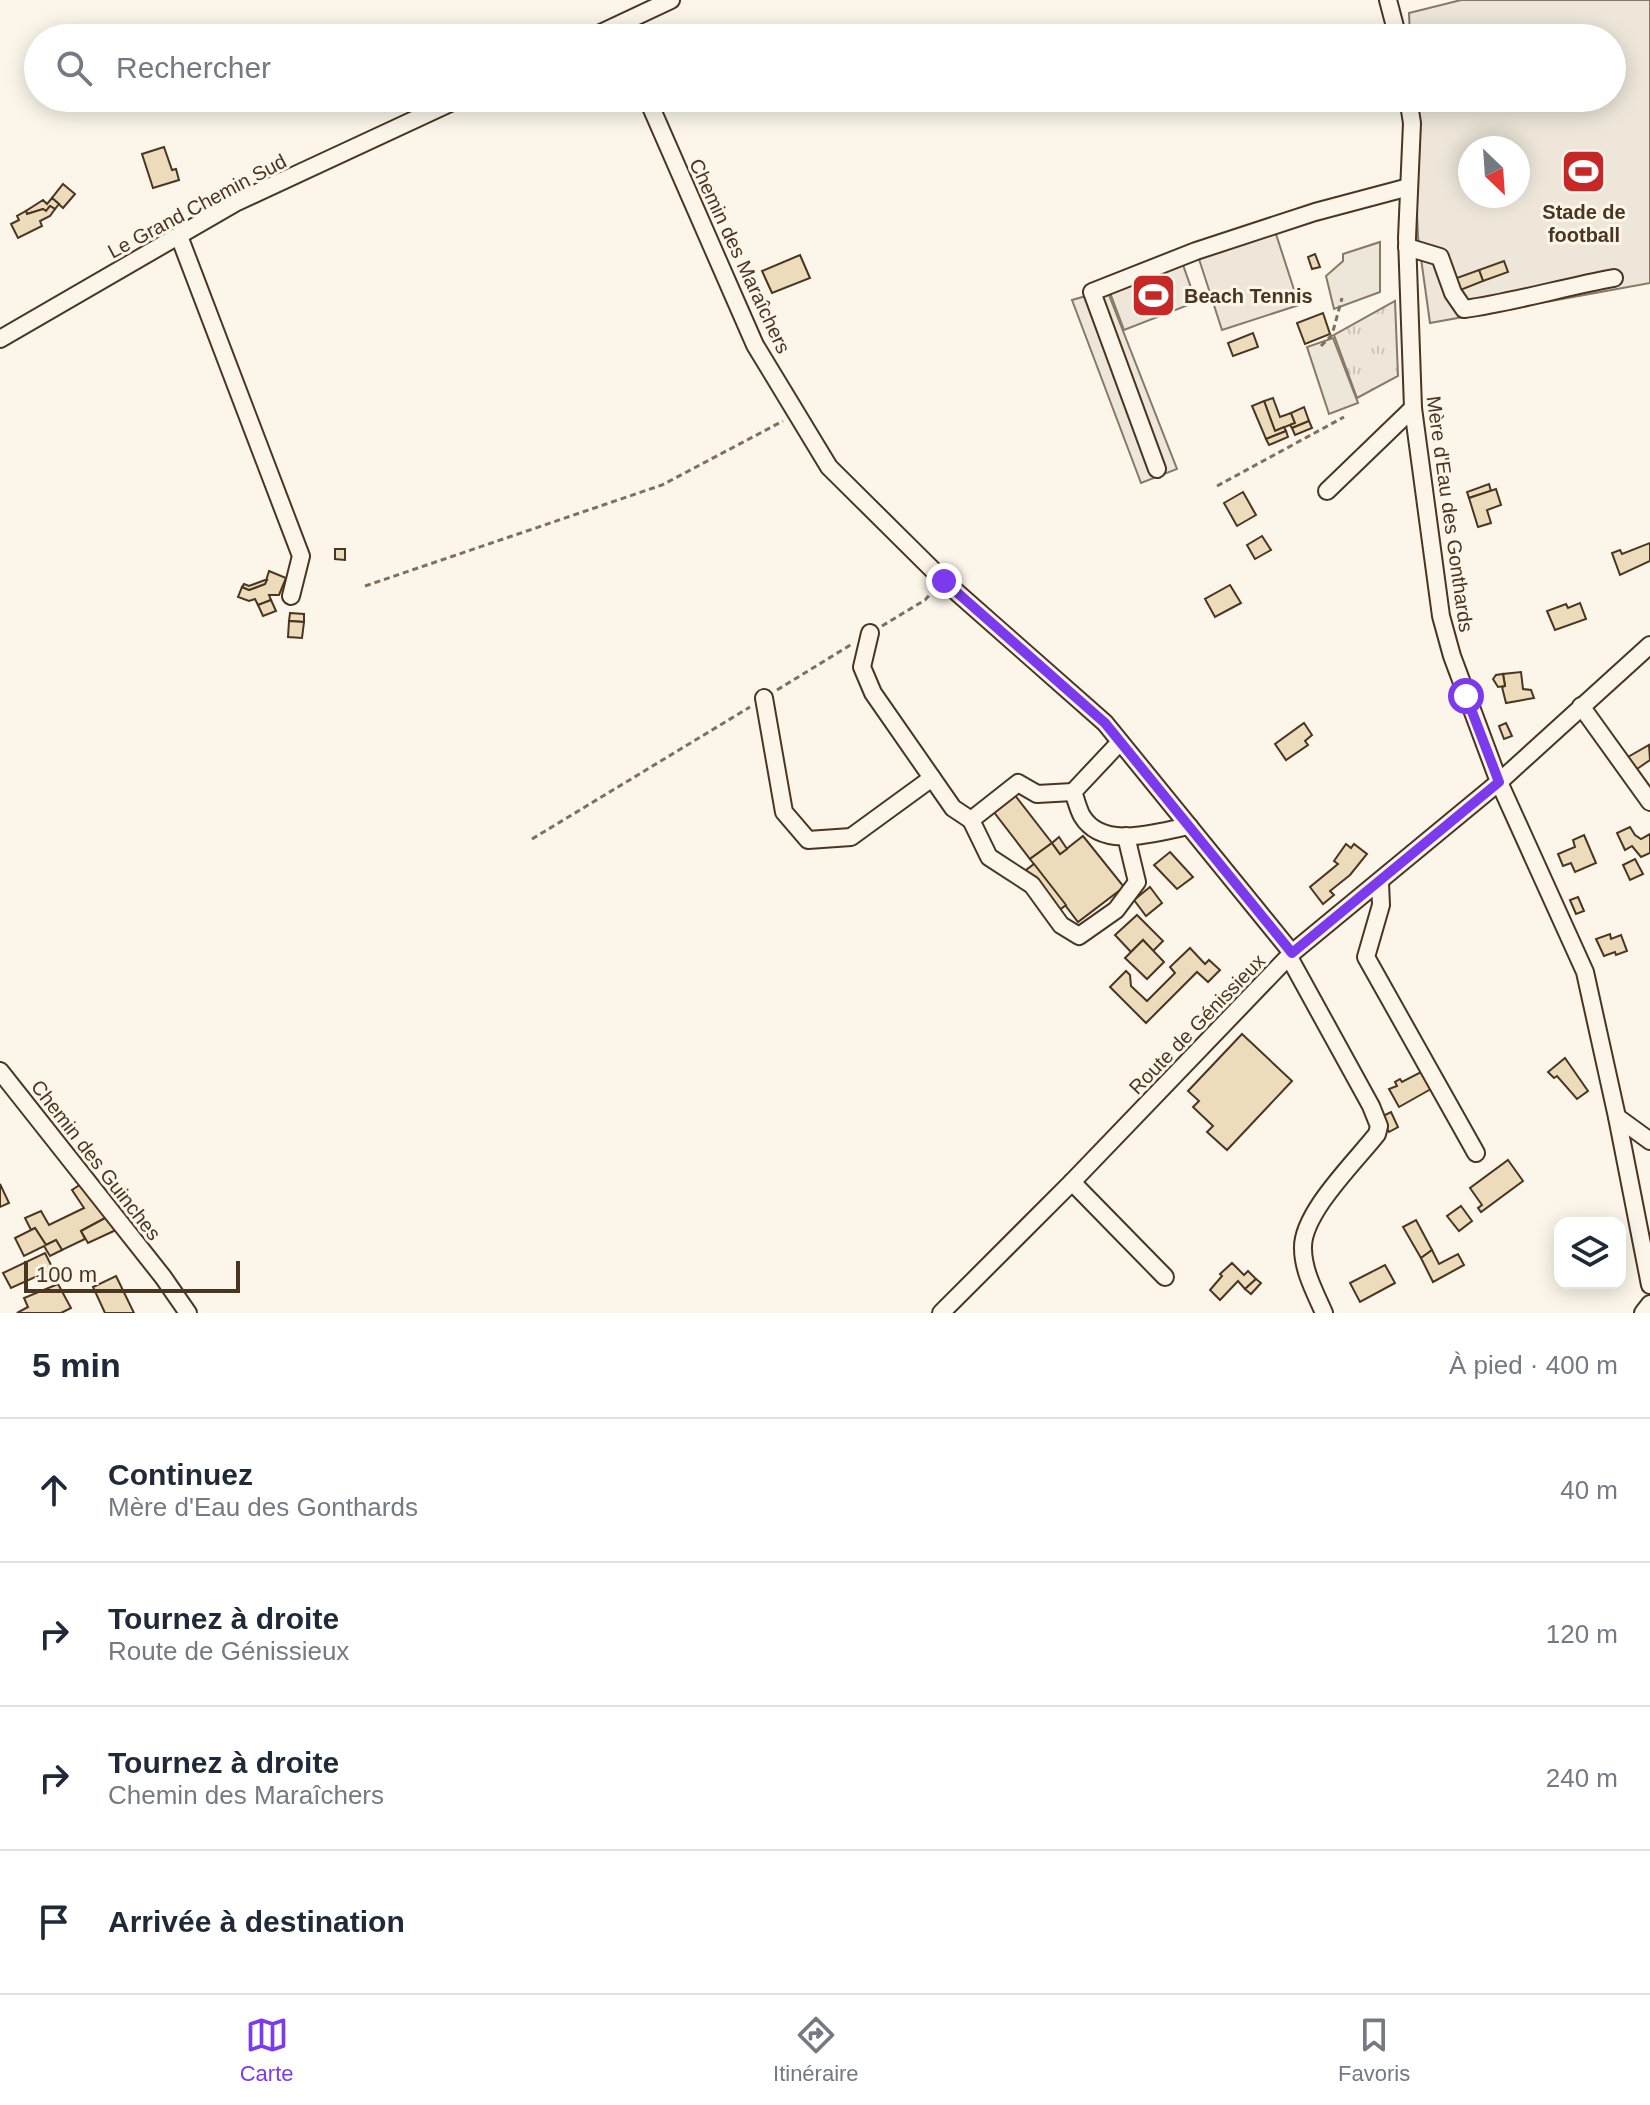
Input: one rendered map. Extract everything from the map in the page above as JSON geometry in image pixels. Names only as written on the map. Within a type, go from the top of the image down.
[{"type":"street","points":[[630,24],[671,0]]},
{"type":"street","points":[[1388,0],[1394,24]]},
{"type":"street","name":"Le Grand Chemin Sud","points":[[0,339],[235,203],[431,112]]},
{"type":"street","name":"Chemin des Maraîchers","points":[[653,112],[755,345],[829,467],[944,581],[1105,723],[1290,955],[1379,1126],[1377,1134],[1325,1198],[1306,1230],[1302,1244],[1304,1260],[1324,1313]]},
{"type":"street","name":"Mère d'Eau des Gonthards","points":[[1410,112],[1407,247],[1413,408],[1441,616],[1452,656],[1499,782],[1585,972],[1650,1285]]},
{"type":"street","points":[[1157,469],[1092,292],[1210,246],[1315,212],[1409,187]]},
{"type":"street","points":[[179,236],[301,556],[291,596]]},
{"type":"street","points":[[1407,247],[1440,257],[1453,293],[1464,309],[1614,278]]},
{"type":"street","points":[[1327,491],[1413,408]]},
{"type":"street","points":[[870,633],[862,667],[873,693],[953,808],[971,820],[989,857],[1032,885],[1061,925],[1079,936],[1116,910],[1137,882],[1126,836]]},
{"type":"street","name":"Route de Génissieux","points":[[941,1313],[1290,955],[1499,782],[1650,645]]},
{"type":"street","points":[[764,698],[784,812],[808,840],[851,837],[932,778]]},
{"type":"street","points":[[1581,706],[1650,802]]},
{"type":"street","points":[[971,820],[1018,783],[1037,794],[1073,792],[1120,742]]},
{"type":"street","points":[[1073,792],[1083,818],[1105,836],[1142,835],[1189,826]]},
{"type":"street","points":[[1380,883],[1381,905],[1366,957],[1476,1153]]},
{"type":"street","name":"Chemin des Guinches","points":[[0,1071],[188,1313]]},
{"type":"street","points":[[1617,1117],[1650,1141]]},
{"type":"street","points":[[1072,1182],[1165,1277]]},
{"type":"street","points":[[1643,1313],[1650,1304]]},
{"type":"path","points":[[1321,346],[1332,335],[1342,298]]},
{"type":"path","points":[[365,586],[662,485],[797,414]]},
{"type":"path","points":[[1217,486],[1344,417]]},
{"type":"path","points":[[532,839],[925,600],[944,581]]},
{"type":"green space","name":"Stade de football","points":[[1461,0],[1650,0],[1650,283],[1430,323],[1418,237],[1413,112],[1626,112],[1626,24],[1409,24],[1409,13]]},
{"type":"green space","points":[[1275,231],[1299,305],[1222,330],[1198,256]]},
{"type":"green space","name":"Beach Tennis","points":[[1182,262],[1196,302],[1124,330],[1109,290]]},
{"type":"green space","points":[[1395,301],[1398,376],[1357,398],[1334,335]]},
{"type":"shaded area","points":[[1380,242],[1380,292],[1334,309],[1326,276],[1343,261],[1343,254]]},
{"type":"shaded area","points":[[1107,290],[1177,469],[1141,483],[1072,300]]},
{"type":"shaded area","points":[[1333,338],[1358,403],[1329,414],[1307,347]]},
{"type":"building","points":[[164,147],[179,180],[153,188],[142,154]]},
{"type":"building","points":[[63,184],[75,194],[63,208],[52,198]]},
{"type":"building","points":[[52,198],[59,204],[55,209],[50,206],[46,211],[43,209],[27,214],[26,211],[43,200],[47,204]]},
{"type":"building","points":[[50,206],[55,209],[40,221],[42,226],[18,238],[11,224],[19,220],[17,216],[26,211],[27,214],[43,209],[46,211]]},
{"type":"building","points":[[1315,254],[1320,267],[1312,269],[1308,257]]},
{"type":"building","points":[[800,255],[810,278],[772,293],[762,271]]},
{"type":"building","points":[[1504,261],[1508,272],[1483,281],[1479,270]]},
{"type":"building","points":[[1479,270],[1483,281],[1458,291],[1454,279]]},
{"type":"building","points":[[1323,313],[1330,334],[1305,344],[1297,323]]},
{"type":"building","points":[[1253,333],[1258,347],[1233,356],[1228,343]]},
{"type":"building","points":[[1273,398],[1280,417],[1291,413],[1295,423],[1275,431],[1264,401]]},
{"type":"building","points":[[1264,401],[1275,431],[1284,427],[1286,431],[1266,439],[1252,406]]},
{"type":"building","points":[[1304,407],[1309,421],[1292,428],[1290,425],[1295,423],[1291,413]]},
{"type":"building","points":[[1309,421],[1312,428],[1295,435],[1292,428]]},
{"type":"building","points":[[1286,431],[1288,437],[1269,445],[1266,439]]},
{"type":"building","points":[[1489,484],[1491,491],[1469,498],[1467,492]]},
{"type":"building","points":[[1496,489],[1501,505],[1487,510],[1491,523],[1478,527],[1469,498]]},
{"type":"building","points":[[1243,492],[1256,515],[1237,526],[1224,503]]},
{"type":"building","points":[[1262,536],[1271,550],[1255,559],[1247,545]]},
{"type":"building","points":[[1650,543],[1650,561],[1620,575],[1612,553],[1620,550],[1622,554]]},
{"type":"building","points":[[335,549],[345,549],[345,560],[335,559]]},
{"type":"building","points":[[269,571],[286,578],[279,595],[269,595],[271,600],[258,605],[255,599],[249,601],[238,597],[242,587],[249,590],[265,584]]},
{"type":"building","points":[[265,580],[265,584],[249,590],[242,587],[244,584],[249,586]]},
{"type":"building","points":[[1230,585],[1241,603],[1215,617],[1205,599]]},
{"type":"building","points":[[271,600],[276,611],[263,616],[258,605]]},
{"type":"building","points":[[1580,603],[1586,619],[1555,630],[1547,611]]},
{"type":"building","points":[[290,613],[304,614],[304,622],[289,621]]},
{"type":"building","points":[[289,621],[304,622],[302,638],[288,637]]},
{"type":"building","points":[[1521,672],[1523,689],[1531,690],[1534,698],[1506,703],[1503,674]]},
{"type":"building","points":[[1503,674],[1505,686],[1498,687],[1493,679]]},
{"type":"building","points":[[1304,723],[1312,735],[1305,741],[1308,745],[1286,760],[1275,744]]},
{"type":"building","points":[[1506,723],[1512,736],[1504,739],[1499,726]]},
{"type":"building","points":[[1649,745],[1650,760],[1637,769],[1628,757]]},
{"type":"building","points":[[1014,794],[1052,843],[1030,859],[993,811]]},
{"type":"building","points":[[1630,827],[1641,839],[1650,834],[1650,853],[1641,857],[1632,846],[1625,850],[1617,833]]},
{"type":"building","points":[[1584,835],[1596,863],[1575,872],[1571,863],[1563,866],[1558,854],[1575,847],[1573,840]]},
{"type":"building","points":[[1083,836],[1124,887],[1078,922],[1030,859],[1052,843],[1060,854]]},
{"type":"building","points":[[1059,837],[1067,849],[1060,854],[1052,843]]},
{"type":"building","points":[[1346,844],[1351,848],[1354,844],[1367,854],[1350,875],[1330,891],[1334,895],[1323,904],[1310,887],[1338,864],[1334,861]]},
{"type":"building","points":[[1170,852],[1193,877],[1177,889],[1154,865]]},
{"type":"building","points":[[1635,859],[1643,874],[1630,880],[1623,865]]},
{"type":"building","points":[[1034,864],[1066,905],[1058,911],[1026,870]]},
{"type":"building","points":[[1150,887],[1162,903],[1146,916],[1134,900]]},
{"type":"building","points":[[1578,897],[1584,911],[1576,914],[1570,900]]},
{"type":"building","points":[[1137,915],[1163,941],[1153,951],[1143,940],[1131,952],[1115,935]]},
{"type":"building","points":[[1610,934],[1611,939],[1621,935],[1627,951],[1604,956],[1596,939]]},
{"type":"building","points":[[1143,940],[1164,962],[1147,979],[1125,958]]},
{"type":"building","points":[[1190,948],[1205,964],[1209,960],[1220,970],[1208,982],[1197,972],[1146,1023],[1110,987],[1126,971],[1130,975],[1131,986],[1147,1001],[1175,973],[1170,967]]},
{"type":"building","points":[[1242,1034],[1292,1081],[1227,1150],[1207,1132],[1213,1126],[1193,1107],[1199,1101],[1188,1091]]},
{"type":"building","points":[[1565,1058],[1588,1091],[1577,1099],[1557,1076],[1554,1078],[1548,1072]]},
{"type":"building","points":[[1421,1072],[1431,1089],[1399,1107],[1389,1089],[1397,1086],[1395,1082],[1400,1079],[1402,1082]]},
{"type":"building","points":[[1391,1112],[1398,1127],[1389,1132],[1381,1117]]},
{"type":"building","points":[[1508,1160],[1523,1181],[1481,1212],[1478,1208],[1482,1205],[1470,1188]]},
{"type":"building","points":[[0,1184],[9,1203],[0,1207]]},
{"type":"building","points":[[81,1184],[107,1217],[81,1231],[85,1239],[62,1250],[56,1240],[46,1245],[35,1228],[31,1230],[25,1218],[41,1211],[49,1225],[84,1208],[72,1190]]},
{"type":"building","points":[[1461,1206],[1472,1221],[1459,1231],[1447,1216]]},
{"type":"building","points":[[107,1217],[116,1230],[88,1243],[81,1231]]},
{"type":"building","points":[[1416,1220],[1432,1250],[1421,1258],[1403,1227]]},
{"type":"building","points":[[35,1228],[46,1245],[56,1240],[62,1250],[50,1256],[44,1246],[24,1256],[15,1238]]},
{"type":"building","points":[[1432,1250],[1439,1264],[1458,1254],[1464,1265],[1433,1282],[1421,1258]]},
{"type":"building","points":[[45,1253],[53,1269],[11,1288],[3,1273]]},
{"type":"building","points":[[1232,1263],[1244,1275],[1248,1271],[1256,1279],[1245,1289],[1238,1281],[1220,1300],[1210,1290]]},
{"type":"building","points":[[1385,1265],[1395,1283],[1360,1302],[1350,1283]]},
{"type":"building","points":[[116,1276],[134,1313],[105,1313],[93,1287]]},
{"type":"building","points":[[1256,1279],[1261,1283],[1251,1294],[1245,1289]]},
{"type":"building","points":[[58,1284],[71,1308],[61,1313],[17,1313],[28,1307],[24,1298]]},
{"type":"place","name":"Stade de football","points":[[1584,172]]},
{"type":"place","name":"Beach Tennis","points":[[1153,296]]},
{"type":"route","points":[[944,581],[1105,723],[1292,953],[1499,782],[1466,696]]}]
